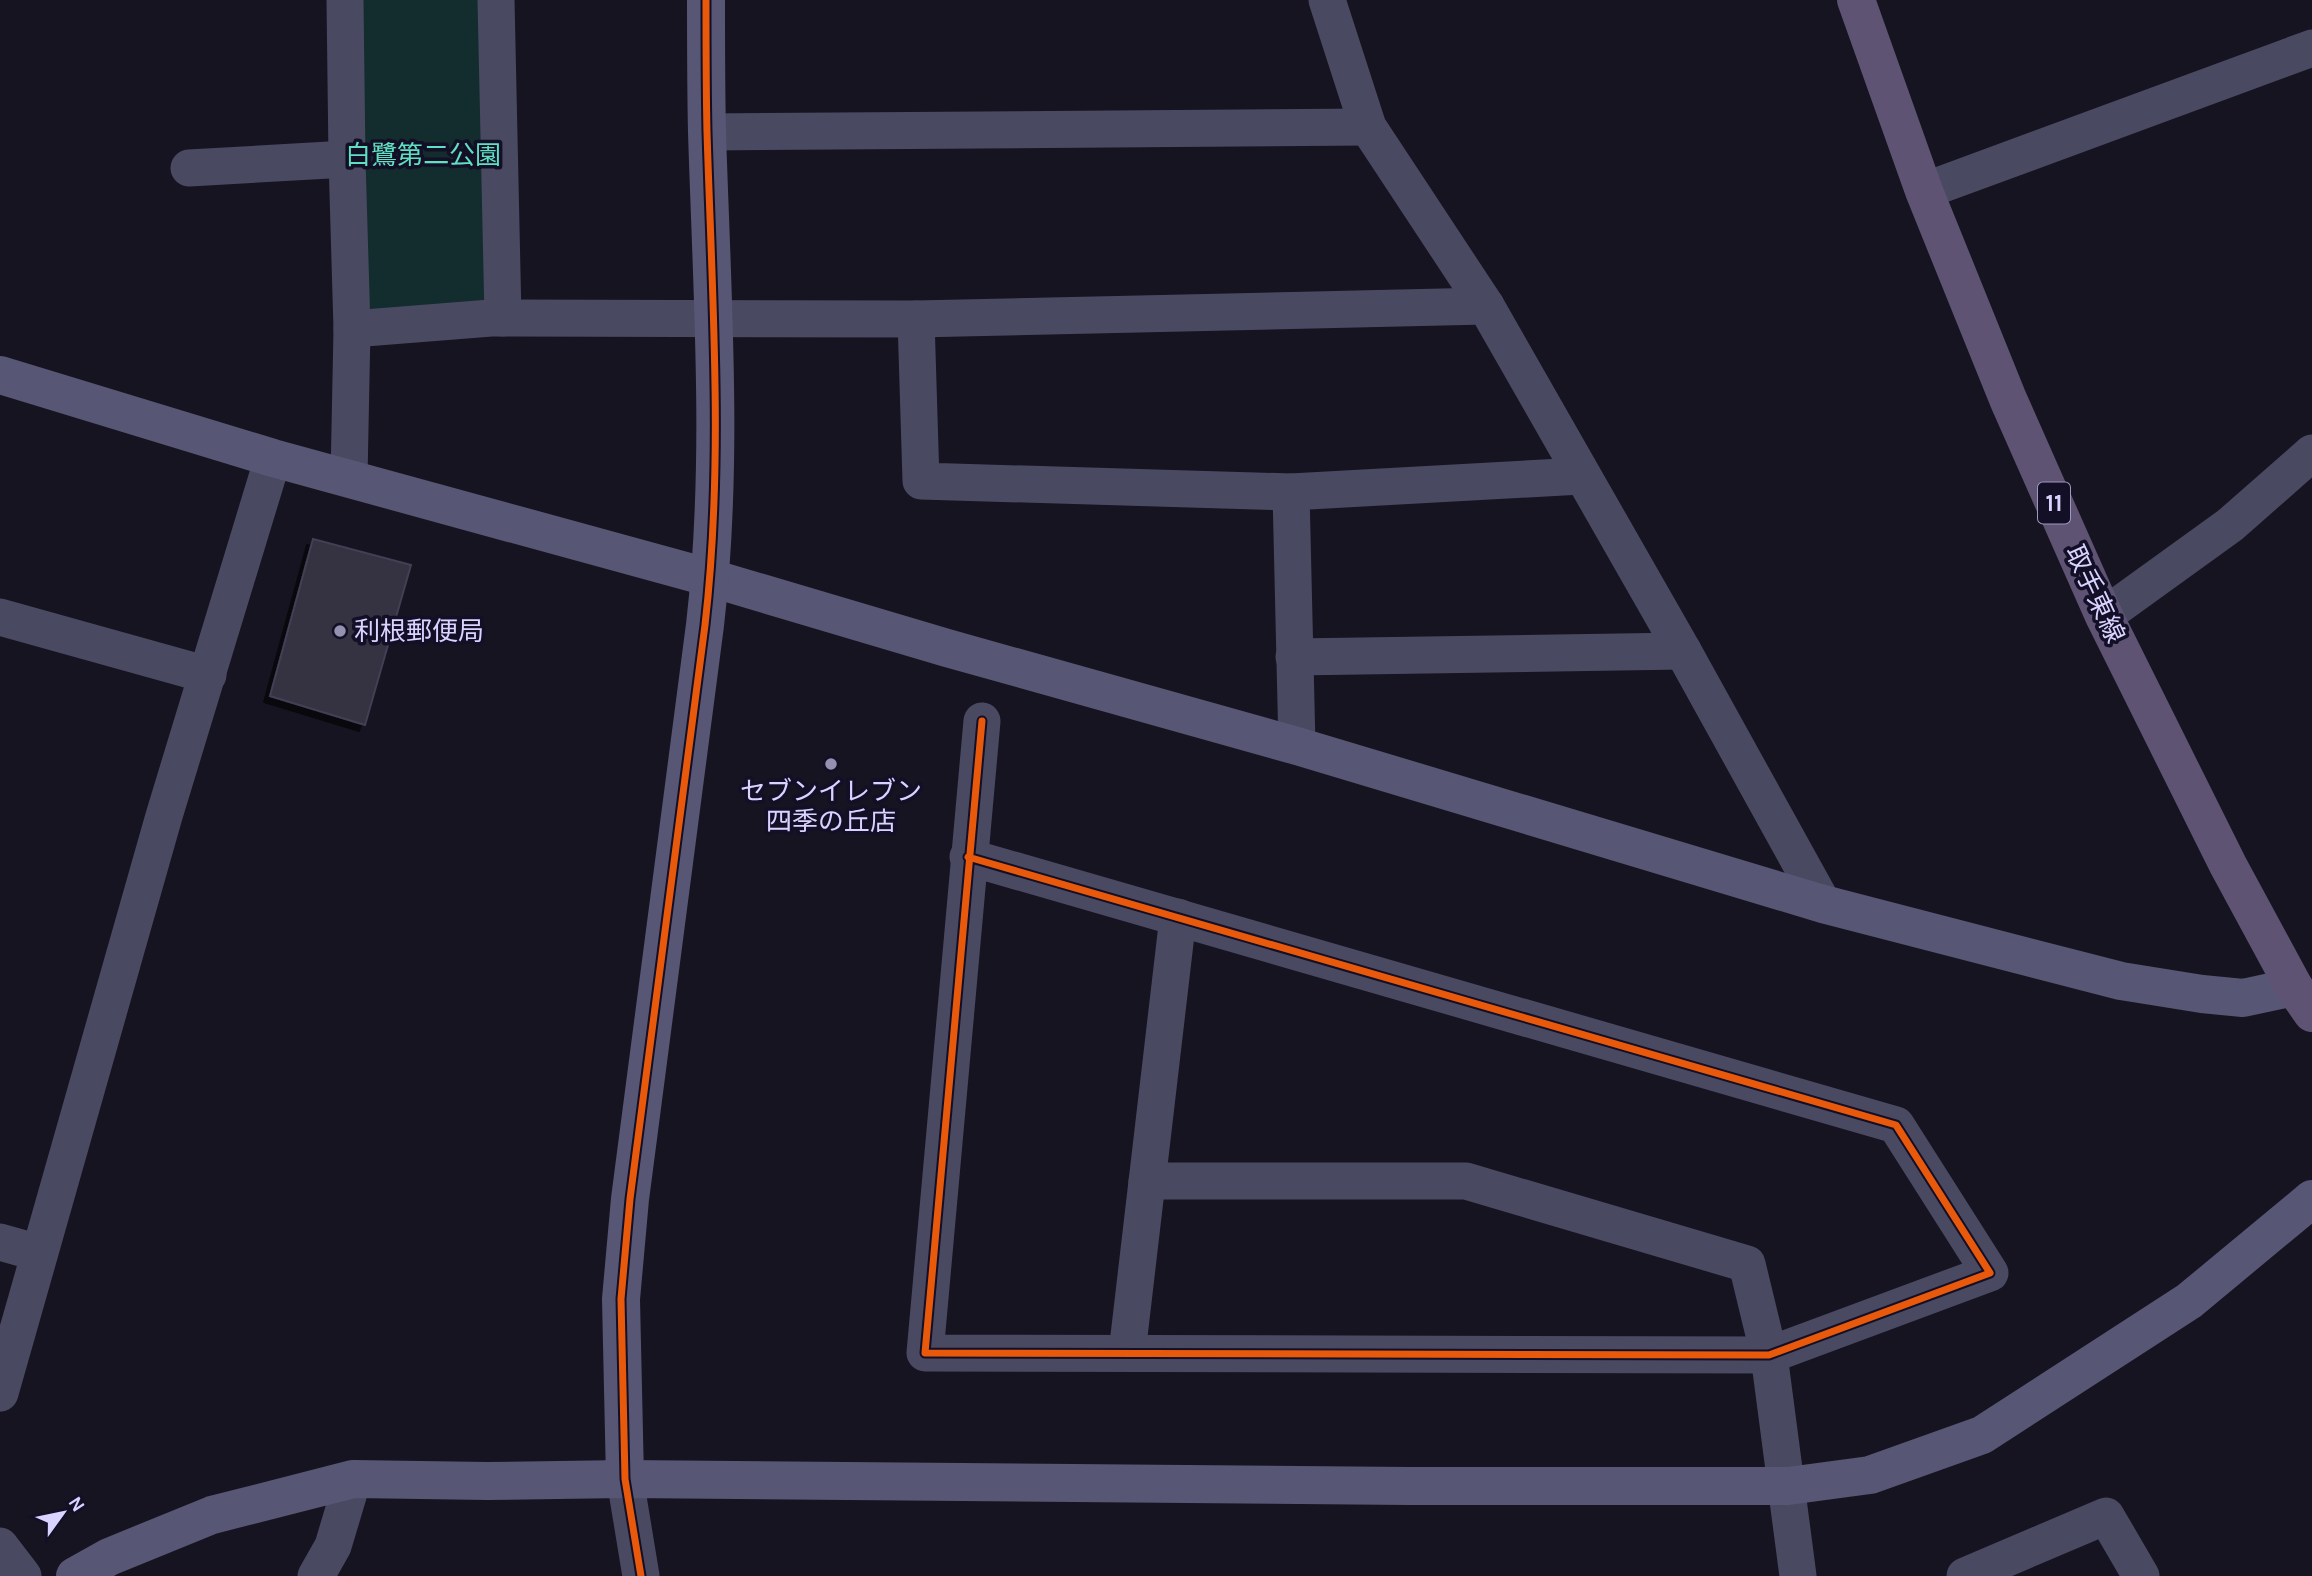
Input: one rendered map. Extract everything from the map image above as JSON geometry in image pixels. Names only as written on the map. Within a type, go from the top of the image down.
[{"type":"main road","name":"取手東線","points":[[1856,0],[1924,191],[2008,399],[2105,616],[2228,865],[2303,1000]]},
{"type":"street","points":[[345,0],[352,329],[349,478]]},
{"type":"street","points":[[496,0],[503,318]]},
{"type":"street","points":[[641,1576],[625,1479],[621,1298],[629,1212],[711,578],[715,529],[715,318],[707,132],[706,0]]},
{"type":"street","points":[[1327,0],[1368,127],[1486,306],[1683,651],[1823,904]]},
{"type":"street","points":[[1924,191],[2312,48]]},
{"type":"street","points":[[707,132],[1368,127]]},
{"type":"street","points":[[189,168],[347,159]]},
{"type":"street","points":[[352,329],[503,318],[916,319],[1486,306]]},
{"type":"street","points":[[916,319],[921,481],[1291,492],[1581,476]]},
{"type":"street","points":[[0,375],[272,458],[711,578],[1297,747],[1823,904],[2121,981],[2202,994],[2303,1000]]},
{"type":"street","points":[[2105,616],[2230,525],[2312,453]]},
{"type":"street","points":[[0,1393],[156,842],[272,458]]},
{"type":"street","points":[[1291,492],[1297,747]]},
{"type":"street","points":[[0,617],[208,675]]},
{"type":"street","points":[[1294,657],[1683,651]]},
{"type":"street","points":[[968,857],[1896,1125],[1990,1273],[1769,1355],[925,1353],[968,857],[982,721]]},
{"type":"street","points":[[1127,1353],[1178,917]]},
{"type":"street","points":[[1147,1181],[1466,1181],[1747,1264],[1769,1355],[1798,1576]]},
{"type":"street","points":[[75,1576],[109,1557],[212,1515],[353,1479],[1788,1486],[1870,1475],[1982,1435],[2189,1301],[2312,1199]]},
{"type":"street","points":[[0,1242],[39,1253]]},
{"type":"street","points":[[316,1576],[333,1546],[353,1479]]},
{"type":"street","points":[[1965,1576],[2106,1516],[2141,1576]]},
{"type":"street","points":[[0,1546],[23,1576]]},
{"type":"green space","name":"白鷺第二公園","points":[[356,0],[487,0],[491,318],[357,310]]},
{"type":"building","points":[[313,539],[411,565],[365,725],[270,696]]},
{"type":"cycle path","points":[[641,1576],[625,1479],[621,1299],[630,1199],[711,563],[715,379],[707,132],[706,0]]},
{"type":"cycle path","points":[[968,857],[1896,1125],[1990,1273],[1769,1355],[925,1353],[982,721]]},
{"type":"place","name":"利根郵便局","points":[[340,631]]},
{"type":"place","name":"セブンイレブン 四季の丘店","points":[[831,764]]}]
